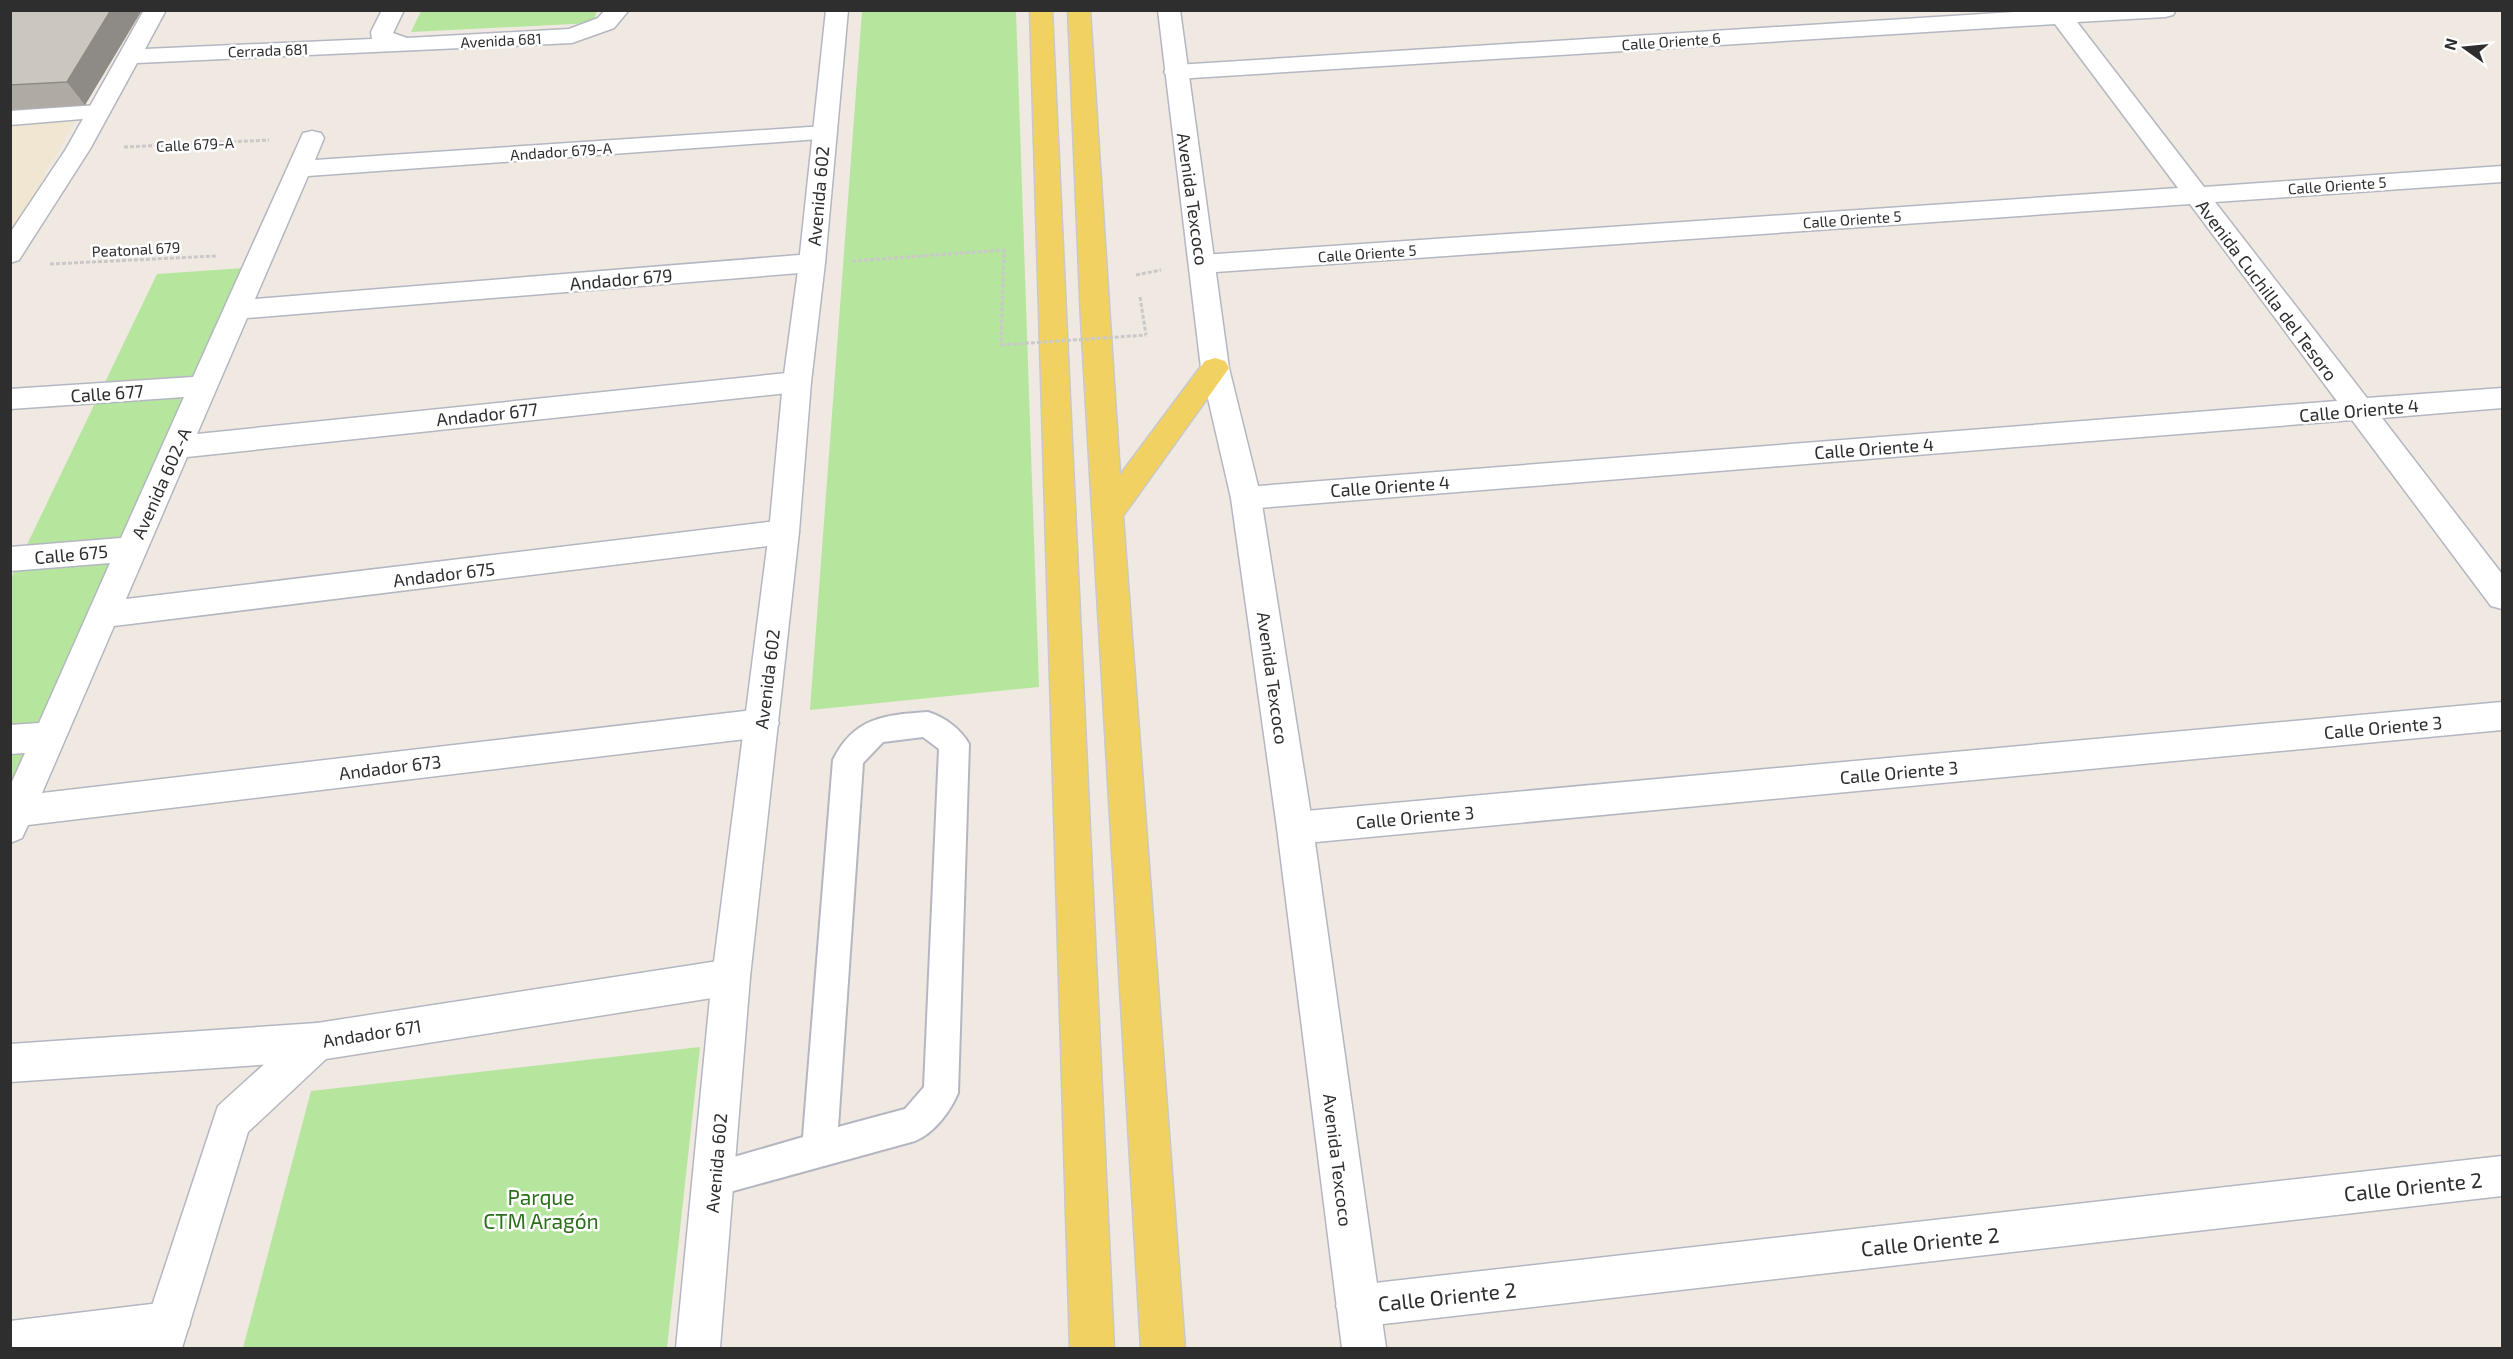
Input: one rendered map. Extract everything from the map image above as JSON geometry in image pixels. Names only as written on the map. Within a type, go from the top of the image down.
[{"type":"main road","points":[[1041,10],[1092,1348]]},
{"type":"main road","points":[[1079,10],[1095,320],[1163,1348]]},
{"type":"main road","points":[[1109,513],[1215,368]]},
{"type":"street","points":[[10,254],[78,149],[155,10]]},
{"type":"street","points":[[393,10],[382,32],[382,37],[405,45]]},
{"type":"street","name":"Avenida 681","points":[[405,45],[572,36],[606,23],[618,10]]},
{"type":"street","name":"Avenida 602","points":[[699,1348],[716,1178],[731,977],[784,532],[797,382],[812,263],[837,10]]},
{"type":"street","name":"Avenida Texcoco","points":[[1169,10],[1215,368],[1246,498],[1295,828],[1364,1348]]},
{"type":"street","name":"Calle Oriente 6","points":[[1176,72],[2058,14],[2165,10]]},
{"type":"street","name":"Avenida Cuchilla del Tesoro","points":[[2058,14],[2502,597]]},
{"type":"street","name":"Cerrada 681","points":[[131,56],[405,45]]},
{"type":"street","points":[[10,118],[98,112]]},
{"type":"street","name":"Andador 679-A","points":[[298,169],[824,133]]},
{"type":"street","name":"Avenida 602-A","points":[[14,819],[312,138]]},
{"type":"street","name":"Calle Oriente 5","points":[[1202,264],[2502,174]]},
{"type":"street","name":"Andador 679","points":[[237,310],[812,263]]},
{"type":"street","name":"Andador 677","points":[[177,447],[797,382]]},
{"type":"street","name":"Calle 677","points":[[10,399],[204,386]]},
{"type":"street","name":"Calle Oriente 4","points":[[1246,498],[2502,398]]},
{"type":"street","name":"Andador 675","points":[[103,615],[784,532]]},
{"type":"street","name":"Calle 675","points":[[10,559],[132,549]]},
{"type":"street","name":"Calle Oriente 3","points":[[1295,828],[2502,716]]},
{"type":"street","name":"Andador 673","points":[[14,819],[762,723]]},
{"type":"street","points":[[10,740],[50,736]]},
{"type":"street","name":"Andador 671","points":[[10,1064],[317,1042],[731,977]]},
{"type":"street","points":[[10,1343],[164,1336],[232,1120],[317,1042]]},
{"type":"street","name":"Calle Oriente 2","points":[[1357,1306],[2502,1176]]},
{"type":"lane","points":[[716,1178],[915,1124],[941,1093],[954,744],[928,724],[875,730],[855,747],[848,760],[819,1149]]},
{"type":"path","name":"Calle 679-A","points":[[78,149],[312,138]]},
{"type":"path","points":[[812,263],[1004,250],[1000,345],[1146,334],[1139,294]]},
{"type":"path","name":"Peatonal 679","points":[[46,264],[262,253]]},
{"type":"path","points":[[1136,274],[1138,284]]},
{"type":"shaded area","points":[[75,121],[11,235],[11,126]]},
{"type":"green space","points":[[421,11],[597,11],[593,23],[411,32]]},
{"type":"green space","points":[[862,11],[1016,11],[1039,687],[810,710]]},
{"type":"green space","points":[[244,268],[11,807],[11,578],[157,274]]},
{"type":"green space","name":"Parque CTM Aragón","points":[[700,1047],[667,1348],[243,1348],[311,1091]]},
{"type":"building","points":[[10,10],[111,10],[67,82],[10,85]]}]
